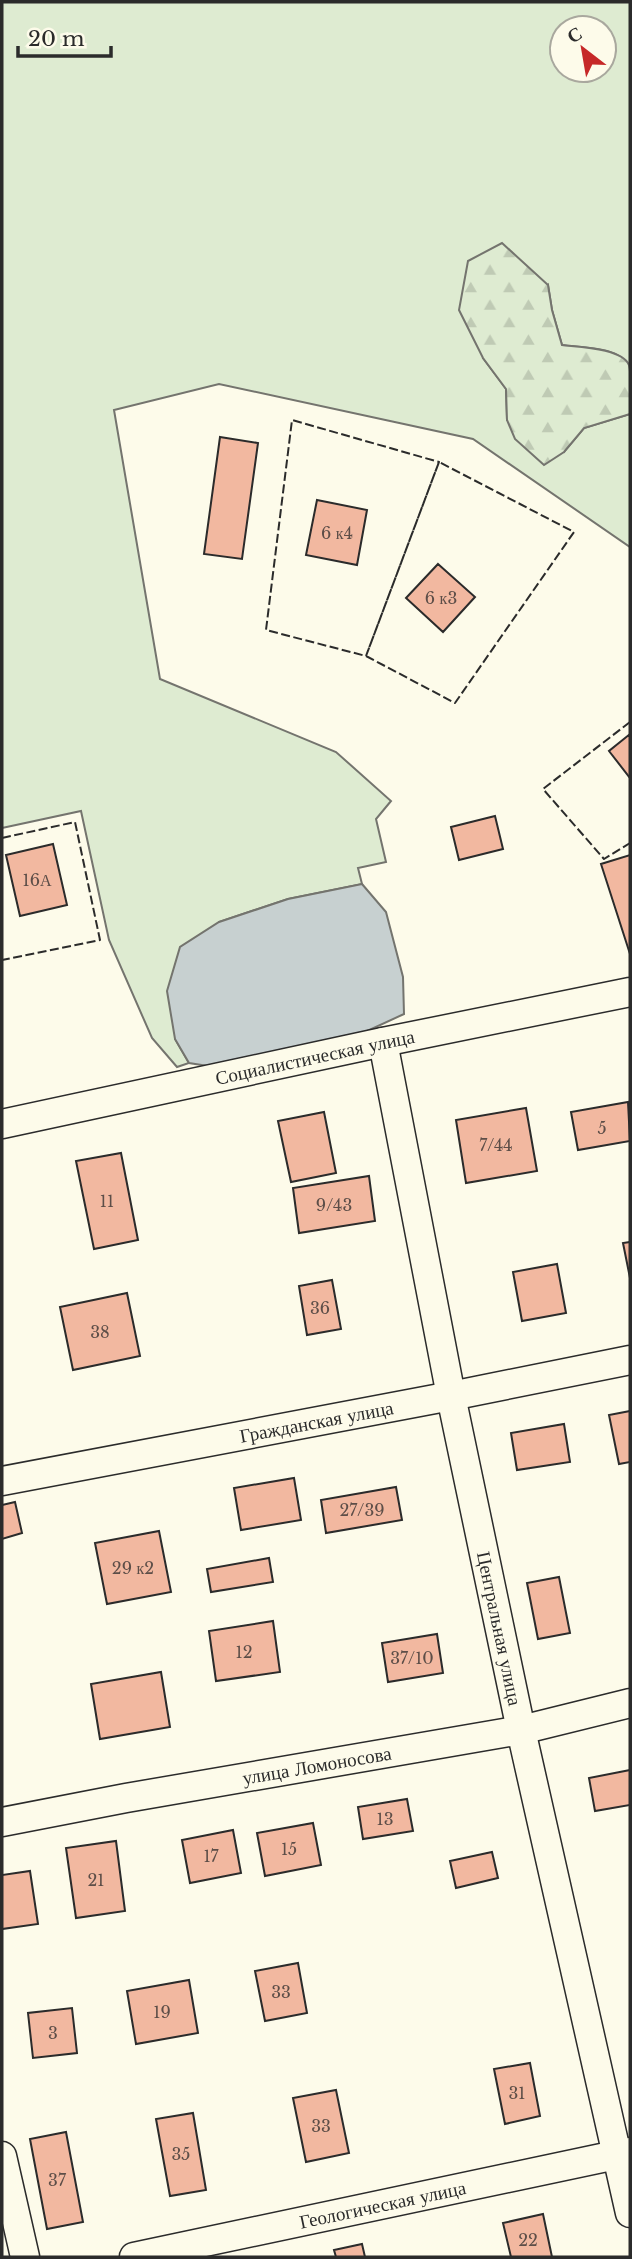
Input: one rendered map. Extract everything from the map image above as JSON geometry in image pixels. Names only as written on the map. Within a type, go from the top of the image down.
[{"type":"street","name":"Социалистическая улица","points":[[2,1124],[630,992]]},
{"type":"street","name":"Центральная улица","points":[[383,1042],[451,1396],[521,1730],[624,2153],[630,2213]]},
{"type":"street","name":"Гражданская улица","points":[[2,1481],[630,1360]]},
{"type":"street","name":"улица Ломоносова","points":[[2,1822],[521,1730],[630,1703]]},
{"type":"street","name":"Геологическая улица","points":[[134,2257],[624,2153]]},
{"type":"street","points":[[2,2157],[25,2257]]},
{"type":"green space","points":[[2,2],[630,2],[630,367],[625,360],[609,352],[562,345],[548,285],[483,358],[506,389],[507,420],[564,452],[584,428],[630,414],[630,547],[473,439],[219,384],[114,410],[160,679],[336,752],[391,801],[376,819],[386,862],[358,868],[362,884],[288,899],[219,922],[175,1039],[189,1063],[177,1067],[152,1038],[109,940],[81,811],[2,828]]},
{"type":"green space","points":[[502,243],[548,285],[562,345],[618,355],[625,359],[630,370],[630,414],[584,428],[564,452],[544,465],[515,439],[507,420],[506,389],[483,358],[459,310],[468,261]]},
{"type":"shaded area","points":[[362,884],[386,912],[403,977],[404,1014],[365,1032],[208,1066],[189,1063],[175,1039],[167,991],[180,947],[219,922],[288,899]]},
{"type":"building","points":[[220,437],[258,443],[242,559],[204,554]]},
{"type":"building","points":[[317,500],[367,510],[357,565],[306,555]]},
{"type":"building","points":[[438,564],[475,597],[443,632],[406,598]]},
{"type":"building","points":[[630,734],[630,778],[609,751]]},
{"type":"building","points":[[495,816],[503,849],[459,860],[451,827]]},
{"type":"building","points":[[53,844],[67,905],[20,916],[6,855]]},
{"type":"building","points":[[630,855],[630,954],[601,864]]},
{"type":"building","points":[[628,1102],[630,1141],[578,1150],[571,1112]]},
{"type":"building","points":[[526,1108],[537,1171],[466,1183],[456,1120]]},
{"type":"building","points":[[324,1112],[336,1173],[291,1182],[278,1121]]},
{"type":"building","points":[[121,1153],[138,1240],[94,1249],[76,1161]]},
{"type":"building","points":[[369,1176],[375,1221],[299,1233],[293,1188]]},
{"type":"building","points":[[630,1242],[630,1278],[623,1243]]},
{"type":"building","points":[[557,1264],[566,1313],[522,1321],[513,1272]]},
{"type":"building","points":[[332,1280],[341,1329],[307,1335],[299,1286]]},
{"type":"building","points":[[127,1293],[140,1356],[73,1370],[60,1307]]},
{"type":"building","points":[[630,1411],[630,1462],[619,1464],[609,1415]]},
{"type":"building","points":[[564,1424],[570,1462],[517,1470],[511,1433]]},
{"type":"building","points":[[294,1478],[301,1520],[241,1530],[234,1488]]},
{"type":"building","points":[[396,1487],[402,1520],[326,1533],[321,1500]]},
{"type":"building","points":[[15,1502],[22,1533],[2,1539],[2,1505]]},
{"type":"building","points":[[159,1531],[171,1592],[107,1604],[95,1543]]},
{"type":"building","points":[[269,1558],[273,1582],[211,1592],[207,1569]]},
{"type":"building","points":[[559,1577],[570,1633],[538,1639],[527,1583]]},
{"type":"building","points":[[273,1621],[280,1672],[216,1681],[209,1631]]},
{"type":"building","points":[[437,1634],[443,1673],[388,1682],[382,1643]]},
{"type":"building","points":[[161,1672],[170,1727],[100,1739],[91,1684]]},
{"type":"building","points":[[630,1770],[630,1805],[595,1811],[589,1778]]},
{"type":"building","points":[[407,1799],[413,1831],[363,1839],[358,1807]]},
{"type":"building","points":[[313,1823],[321,1865],[265,1876],[257,1833]]},
{"type":"building","points":[[233,1830],[241,1873],[190,1883],[182,1840]]},
{"type":"building","points":[[116,1841],[125,1911],[76,1918],[66,1848]]},
{"type":"building","points":[[492,1852],[498,1878],[456,1888],[450,1861]]},
{"type":"building","points":[[30,1871],[38,1924],[2,1929],[2,1875]]},
{"type":"building","points":[[298,1963],[307,2013],[265,2021],[255,1971]]},
{"type":"building","points":[[189,1980],[198,2033],[136,2044],[127,1991]]},
{"type":"building","points":[[72,2008],[77,2053],[33,2058],[28,2013]]},
{"type":"building","points":[[530,2063],[540,2116],[505,2124],[494,2069]]},
{"type":"building","points":[[336,2090],[349,2153],[306,2162],[293,2098]]},
{"type":"building","points":[[193,2113],[206,2190],[170,2196],[156,2119]]},
{"type":"building","points":[[66,2132],[83,2222],[47,2229],[30,2139]]},
{"type":"building","points":[[543,2214],[552,2257],[511,2257],[503,2223]]},
{"type":"building","points":[[362,2244],[365,2257],[336,2257],[334,2250]]},
{"type":"fence","points":[[366,656],[439,462],[292,420],[266,630],[366,656],[455,703],[574,532],[439,462],[366,656]]},
{"type":"fence","points":[[630,722],[543,789],[604,859],[630,843]]},
{"type":"fence","points":[[2,838],[75,822],[100,940],[2,960]]}]
